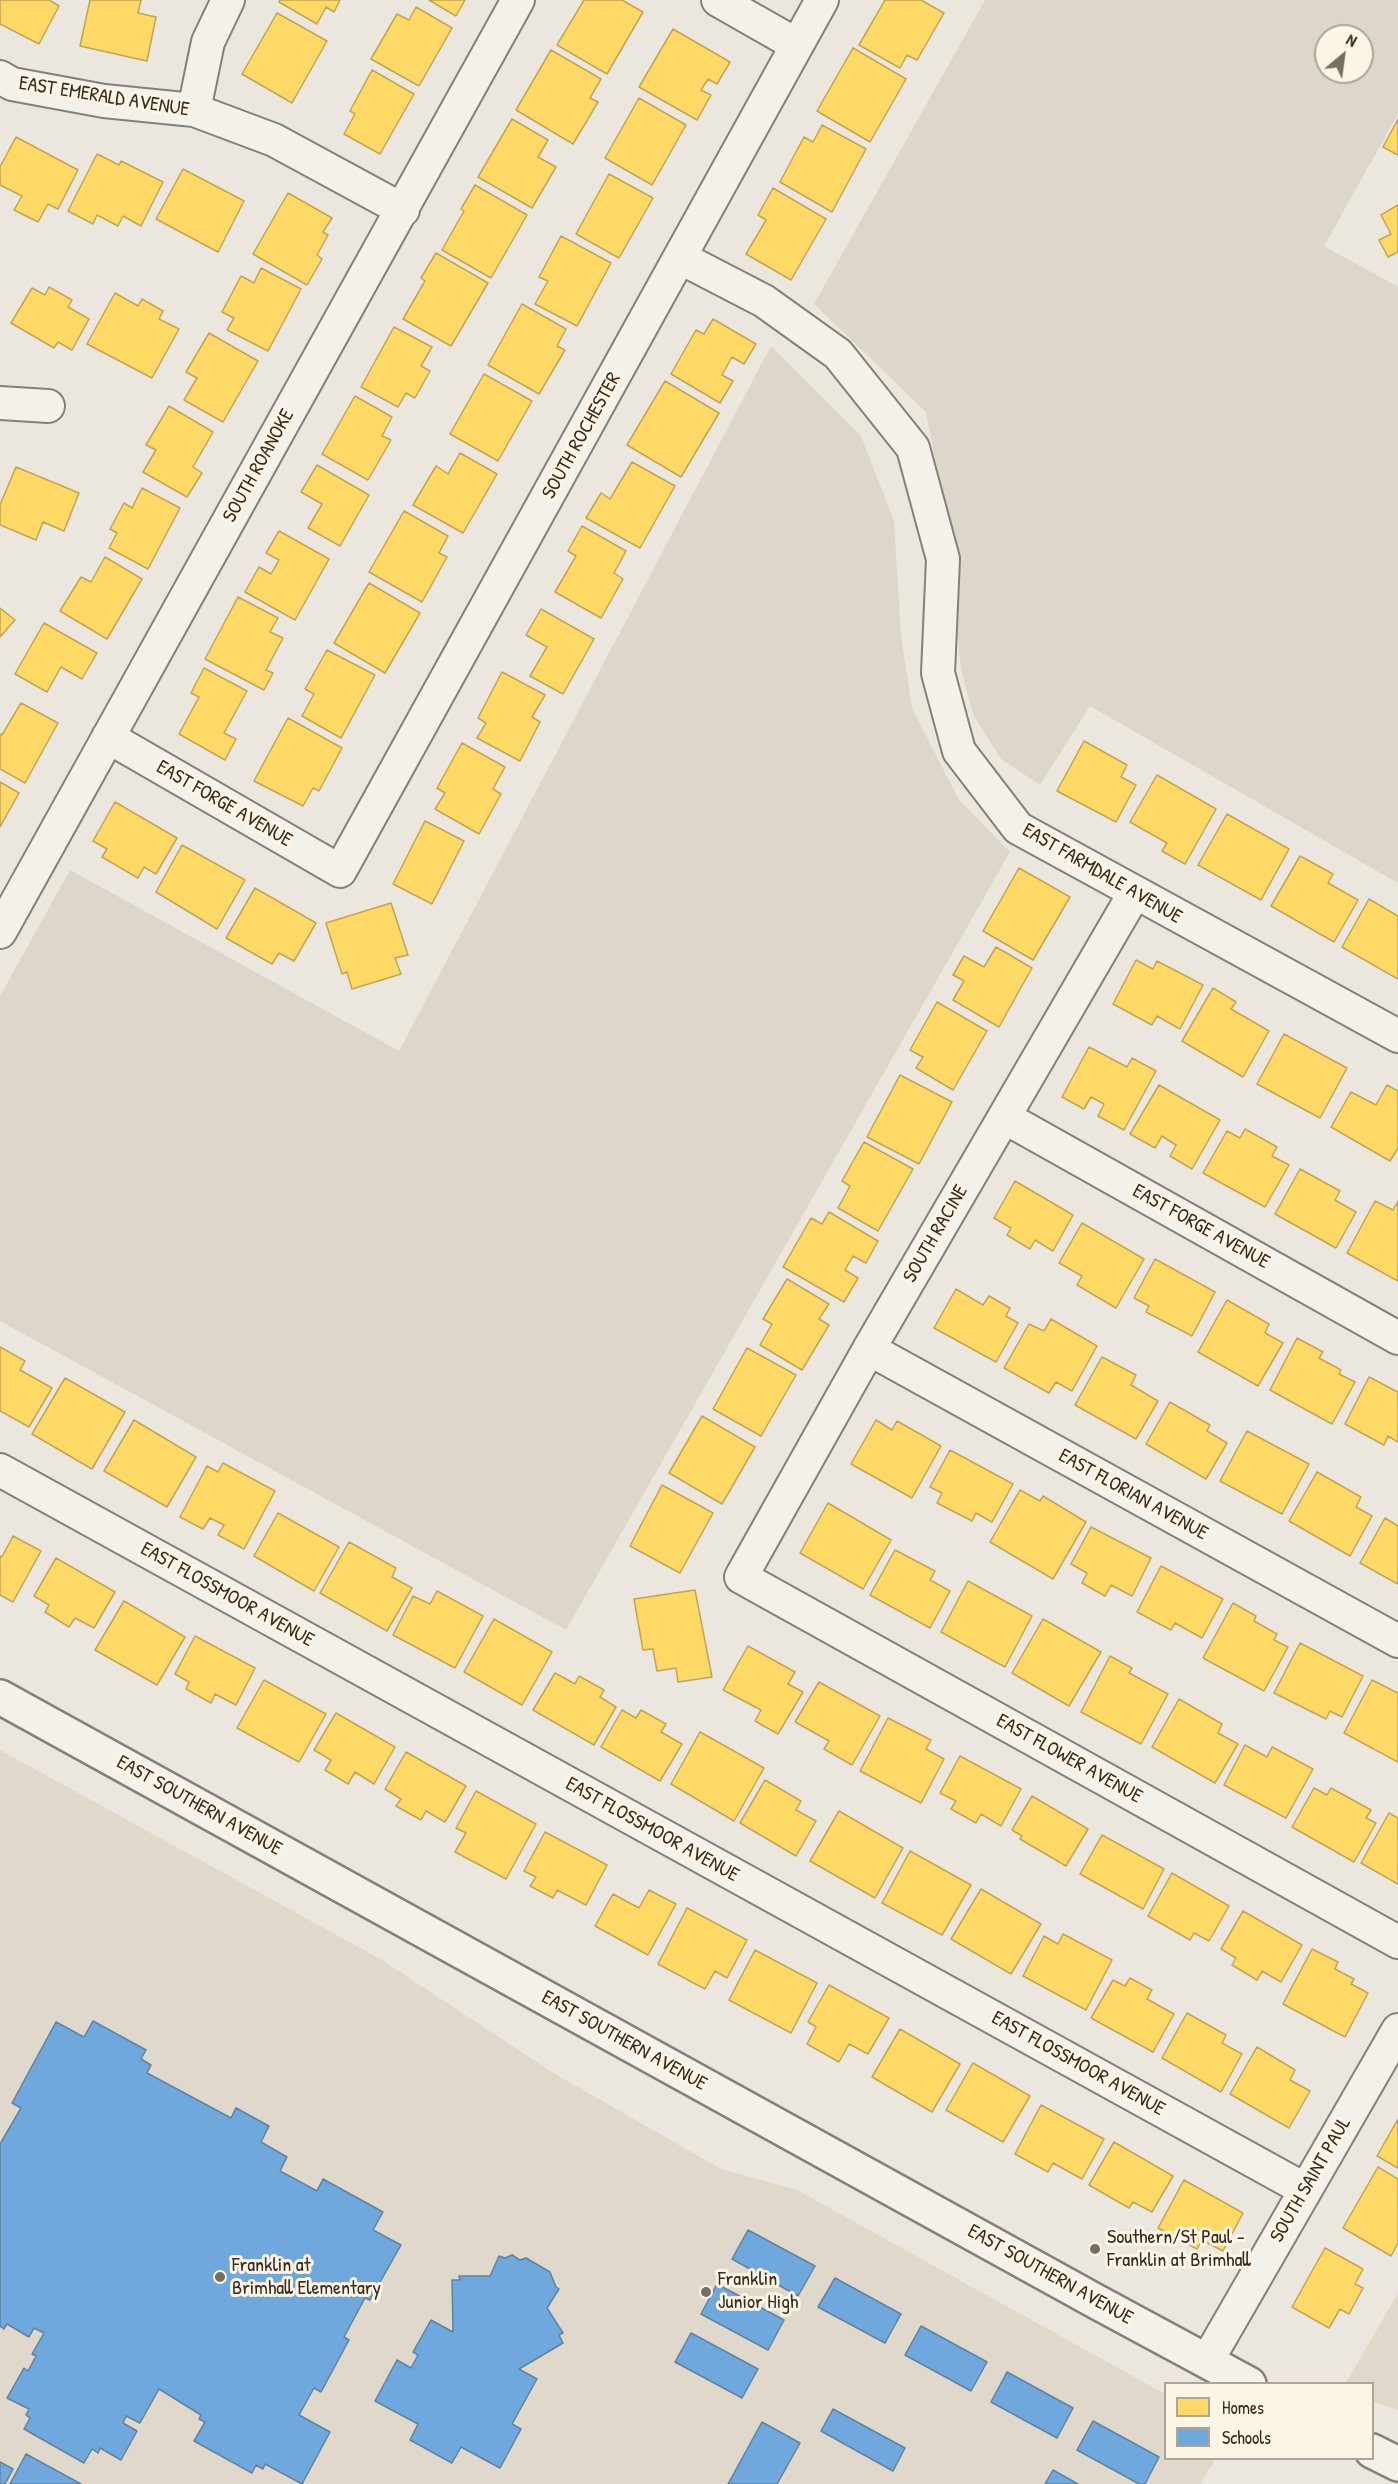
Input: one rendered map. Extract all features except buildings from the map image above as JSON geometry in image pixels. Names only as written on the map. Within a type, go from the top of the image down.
[{"type":"main road","name":"EAST SOUTHERN AVENUE","points":[[0,1697],[1245,2382]]},
{"type":"main road","points":[[1374,2452],[1398,2464]]},
{"type":"street","points":[[194,110],[208,42],[228,0]]},
{"type":"street","name":"SOUTH ROANOKE","points":[[0,932],[518,0]]},
{"type":"street","points":[[718,0],[797,45]]},
{"type":"street","name":"SOUTH ROCHESTER","points":[[340,871],[822,0]]},
{"type":"street","name":"EAST EMERALD AVENUE","points":[[0,77],[12,84],[104,101],[194,110],[274,140],[403,210]]},
{"type":"street","name":"EAST FARMDALE AVENUE","points":[[681,258],[764,301],[838,354],[913,448],[943,559],[938,673],[959,751],[1018,828],[1134,894],[1398,1036]]},
{"type":"street","points":[[0,403],[48,406]]},
{"type":"street","name":"EAST FORGE AVENUE","points":[[108,737],[340,871]]},
{"type":"street","name":"SOUTH RACINE","points":[[741,1577],[869,1349],[1134,894]]},
{"type":"street","name":"EAST FORGE AVENUE","points":[[1004,1117],[1398,1338]]},
{"type":"street","name":"EAST FLORIAN AVENUE","points":[[869,1349],[1398,1641]]},
{"type":"street","name":"EAST FLOSSMOOR AVENUE","points":[[0,1470],[1304,2189]]},
{"type":"street","name":"EAST FLOWER AVENUE","points":[[741,1577],[1398,1942]]},
{"type":"street","name":"SOUTH SAINT PAUL","points":[[1207,2361],[1304,2189],[1398,2030]]},
{"type":"shaded area","points":[[985,0],[1398,0],[1398,114],[1324,246],[1398,287],[1398,883],[1090,706],[1040,785],[1001,759],[973,715],[961,669],[945,512],[926,412],[814,304]]},
{"type":"shaded area","points":[[771,346],[861,436],[894,521],[901,635],[912,708],[959,800],[1010,852],[566,1630],[0,1321],[0,996],[70,870],[399,1051]]},
{"type":"shaded area","points":[[0,1750],[382,1960],[550,2071],[721,2169],[797,2190],[1164,2393],[1164,2460],[1214,2460],[1200,2484],[0,2484]]},
{"type":"shaded area","points":[[1398,2293],[1398,2410],[1374,2402],[1374,2382],[1347,2382]]},
{"type":"place","name":"Southern/St Paul - Franklin at Brimhall","points":[[1095,2249]]},
{"type":"place","name":"Franklin at Brimhall Elementary","points":[[220,2277]]},
{"type":"place","name":"Franklin Junior High","points":[[706,2292]]}]
